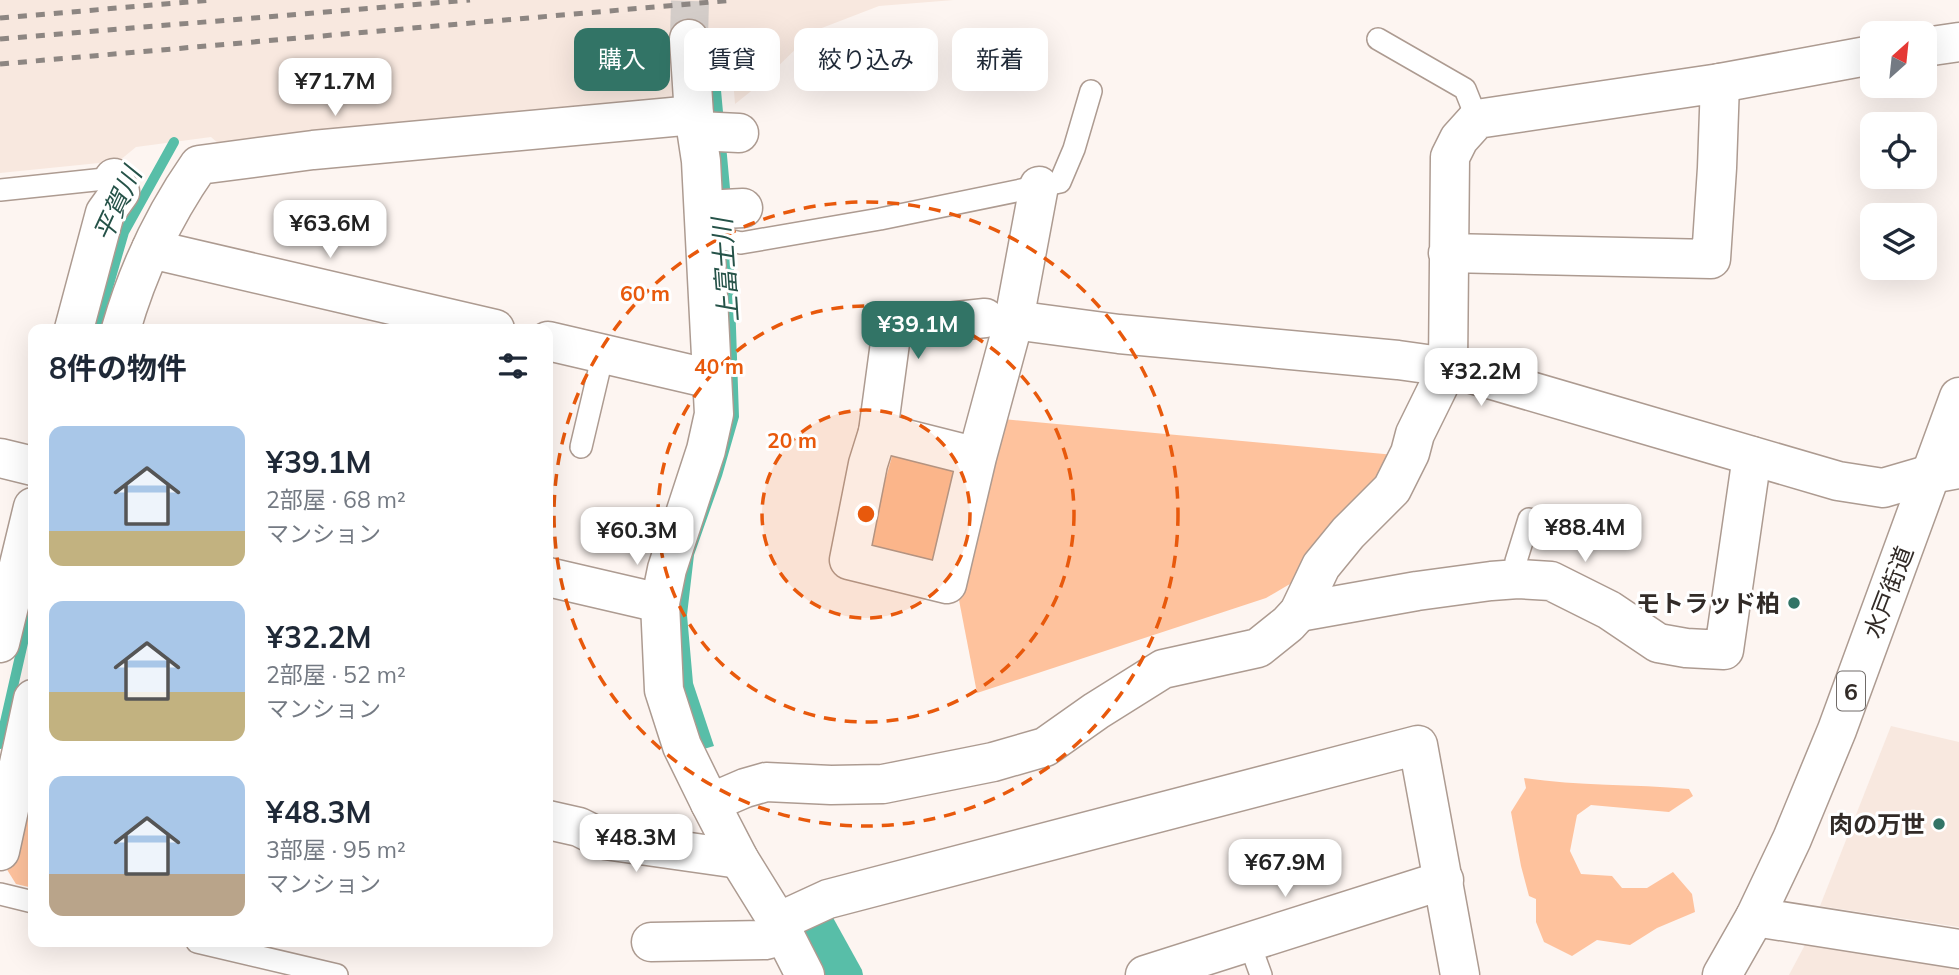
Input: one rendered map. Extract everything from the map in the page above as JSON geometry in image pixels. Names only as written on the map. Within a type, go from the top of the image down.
[{"type":"main road","points":[[1937,45],[1959,42]]},
{"type":"main road","points":[[710,803],[765,782],[883,784],[993,762],[1045,747],[1163,669],[1258,648],[1288,625],[1299,612],[1321,566],[1348,533],[1392,489],[1448,367],[1450,157],[1459,139],[1477,119],[1720,83],[1860,57]]},
{"type":"main road","points":[[1448,253],[1711,259],[1720,83]]},
{"type":"main road","points":[[694,91],[697,126],[720,221],[712,379],[715,414],[667,569],[660,603],[664,690],[682,746],[710,803],[805,975]]},
{"type":"main road","points":[[122,324],[132,292],[151,249],[177,196],[199,165],[313,150],[697,126],[739,133]]},
{"type":"main road","points":[[76,324],[106,213],[120,192],[114,178]]},
{"type":"main road","points":[[1039,186],[999,319],[977,457],[947,584],[849,560],[878,432],[892,327],[940,327],[999,319],[1119,334],[1398,360],[1448,367],[1839,481],[1883,488],[1945,472]]},
{"type":"main road","points":[[151,249],[474,324]]},
{"type":"main road","points":[[553,342],[712,379]]},
{"type":"main road","name":"水戸街道","points":[[1722,975],[1755,917],[1792,839],[1945,472],[1959,397]]},
{"type":"main road","points":[[878,432],[977,457]]},
{"type":"main road","points":[[1299,612],[1417,591],[1515,579],[1551,581],[1609,610],[1658,643],[1686,648],[1724,649],[1752,456]]},
{"type":"main road","points":[[0,458],[28,465]]},
{"type":"main road","points":[[0,643],[28,528]]},
{"type":"main road","points":[[553,578],[660,603]]},
{"type":"main road","points":[[0,851],[28,722]]},
{"type":"main road","points":[[651,942],[765,940],[828,899],[1418,745],[1460,975]]},
{"type":"main road","points":[[553,821],[579,827],[605,840],[739,859]]},
{"type":"main road","points":[[1144,975],[1255,958],[1444,880]]},
{"type":"main road","points":[[1755,917],[1959,949]]},
{"type":"lane","points":[[1378,39],[1465,89],[1477,119]]},
{"type":"lane","points":[[720,221],[880,219],[1060,182],[1074,149],[1091,92]]},
{"type":"lane","points":[[0,190],[114,178]]},
{"type":"lane","points":[[582,447],[603,354]]},
{"type":"lane","points":[[1515,579],[1516,561],[1529,519]]},
{"type":"lane","points":[[0,894],[28,901]]},
{"type":"lane","points":[[218,947],[337,975]]},
{"type":"shaded area","points":[[0,0],[954,0],[879,6],[822,28],[794,28],[794,51],[780,64],[780,28],[684,28],[684,34],[670,35],[670,28],[574,28],[574,91],[670,91],[670,77],[673,98],[228,152],[211,137],[136,147],[119,161],[0,173]]},
{"type":"shaded area","points":[[734,91],[751,91],[735,104]]},
{"type":"shaded area","points":[[1003,419],[1395,455],[1295,581],[1266,598],[977,693],[958,595]]},
{"type":"shaded area","points":[[894,450],[956,464],[938,566],[864,553]]},
{"type":"shaded area","points":[[1891,726],[1959,742],[1959,927],[1820,906]]},
{"type":"shaded area","points":[[28,771],[28,887],[16,884],[6,868]]},
{"type":"shaded area","points":[[1524,778],[1689,789],[1693,796],[1669,812],[1591,805],[1577,815],[1570,851],[1581,874],[1612,876],[1622,888],[1647,888],[1673,872],[1692,894],[1695,912],[1657,928],[1630,945],[1597,940],[1572,956],[1544,942],[1536,922],[1536,899],[1529,896],[1521,866],[1511,812],[1526,788]]},
{"type":"shaded area","points":[[1807,941],[1958,965],[1959,975],[1789,975]]},
{"type":"water","name":"上富士川","points":[[705,91],[721,91],[732,210],[739,417],[722,476],[694,555],[687,615],[693,683],[714,746],[697,751],[682,697],[672,618],[710,471]]},
{"type":"water","points":[[831,914],[863,975],[823,975],[803,931]]},
{"type":"waterway","name":"平賀川","points":[[97,324],[124,232],[174,142]]},
{"type":"waterway","name":"平賀川","points":[[0,744],[28,621]]},
{"type":"tunnel","points":[[689,28],[690,0]]},
{"type":"railway","points":[[0,18],[212,0]]},
{"type":"railway","points":[[0,39],[470,0]]},
{"type":"railway","points":[[0,64],[735,0]]},
{"type":"place","name":"モトラッド柏","points":[[1794,603]]},
{"type":"place","name":"肉の万世","points":[[1939,824]]}]
